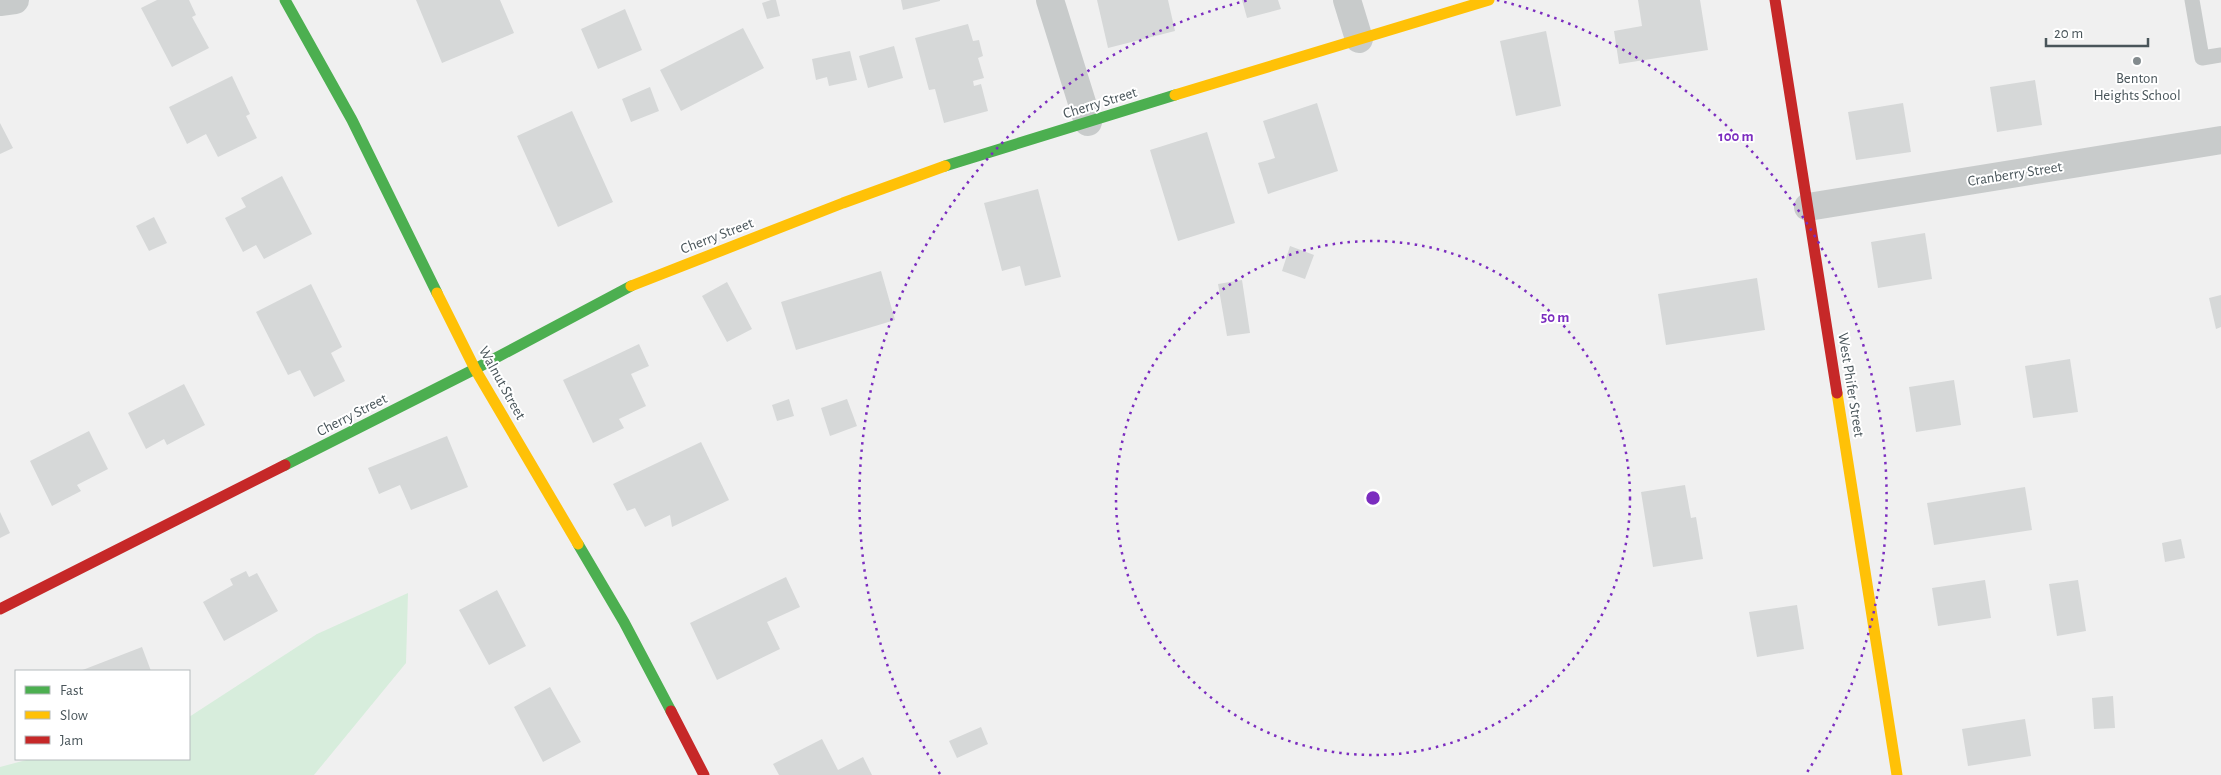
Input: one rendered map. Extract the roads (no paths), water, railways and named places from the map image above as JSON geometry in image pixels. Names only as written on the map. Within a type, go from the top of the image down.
[{"type":"street","points":[[0,2],[16,0]]},
{"type":"street","name":"Walnut Street","points":[[285,0],[352,120],[475,369],[624,622],[704,775]]},
{"type":"street","points":[[1050,0],[1088,122]]},
{"type":"street","points":[[1347,0],[1359,39]]},
{"type":"street","name":"Cherry Street","points":[[0,609],[475,369],[633,285],[961,160],[1489,0]]},
{"type":"street","name":"West Phifer Street","points":[[1775,0],[1897,775]]},
{"type":"street","name":"Cranberry Street","points":[[1808,207],[2221,140]]},
{"type":"lane","points":[[2192,0],[2202,58],[2221,54]]},
{"type":"place","name":"Benton Heights School","points":[[2137,61]]}]
